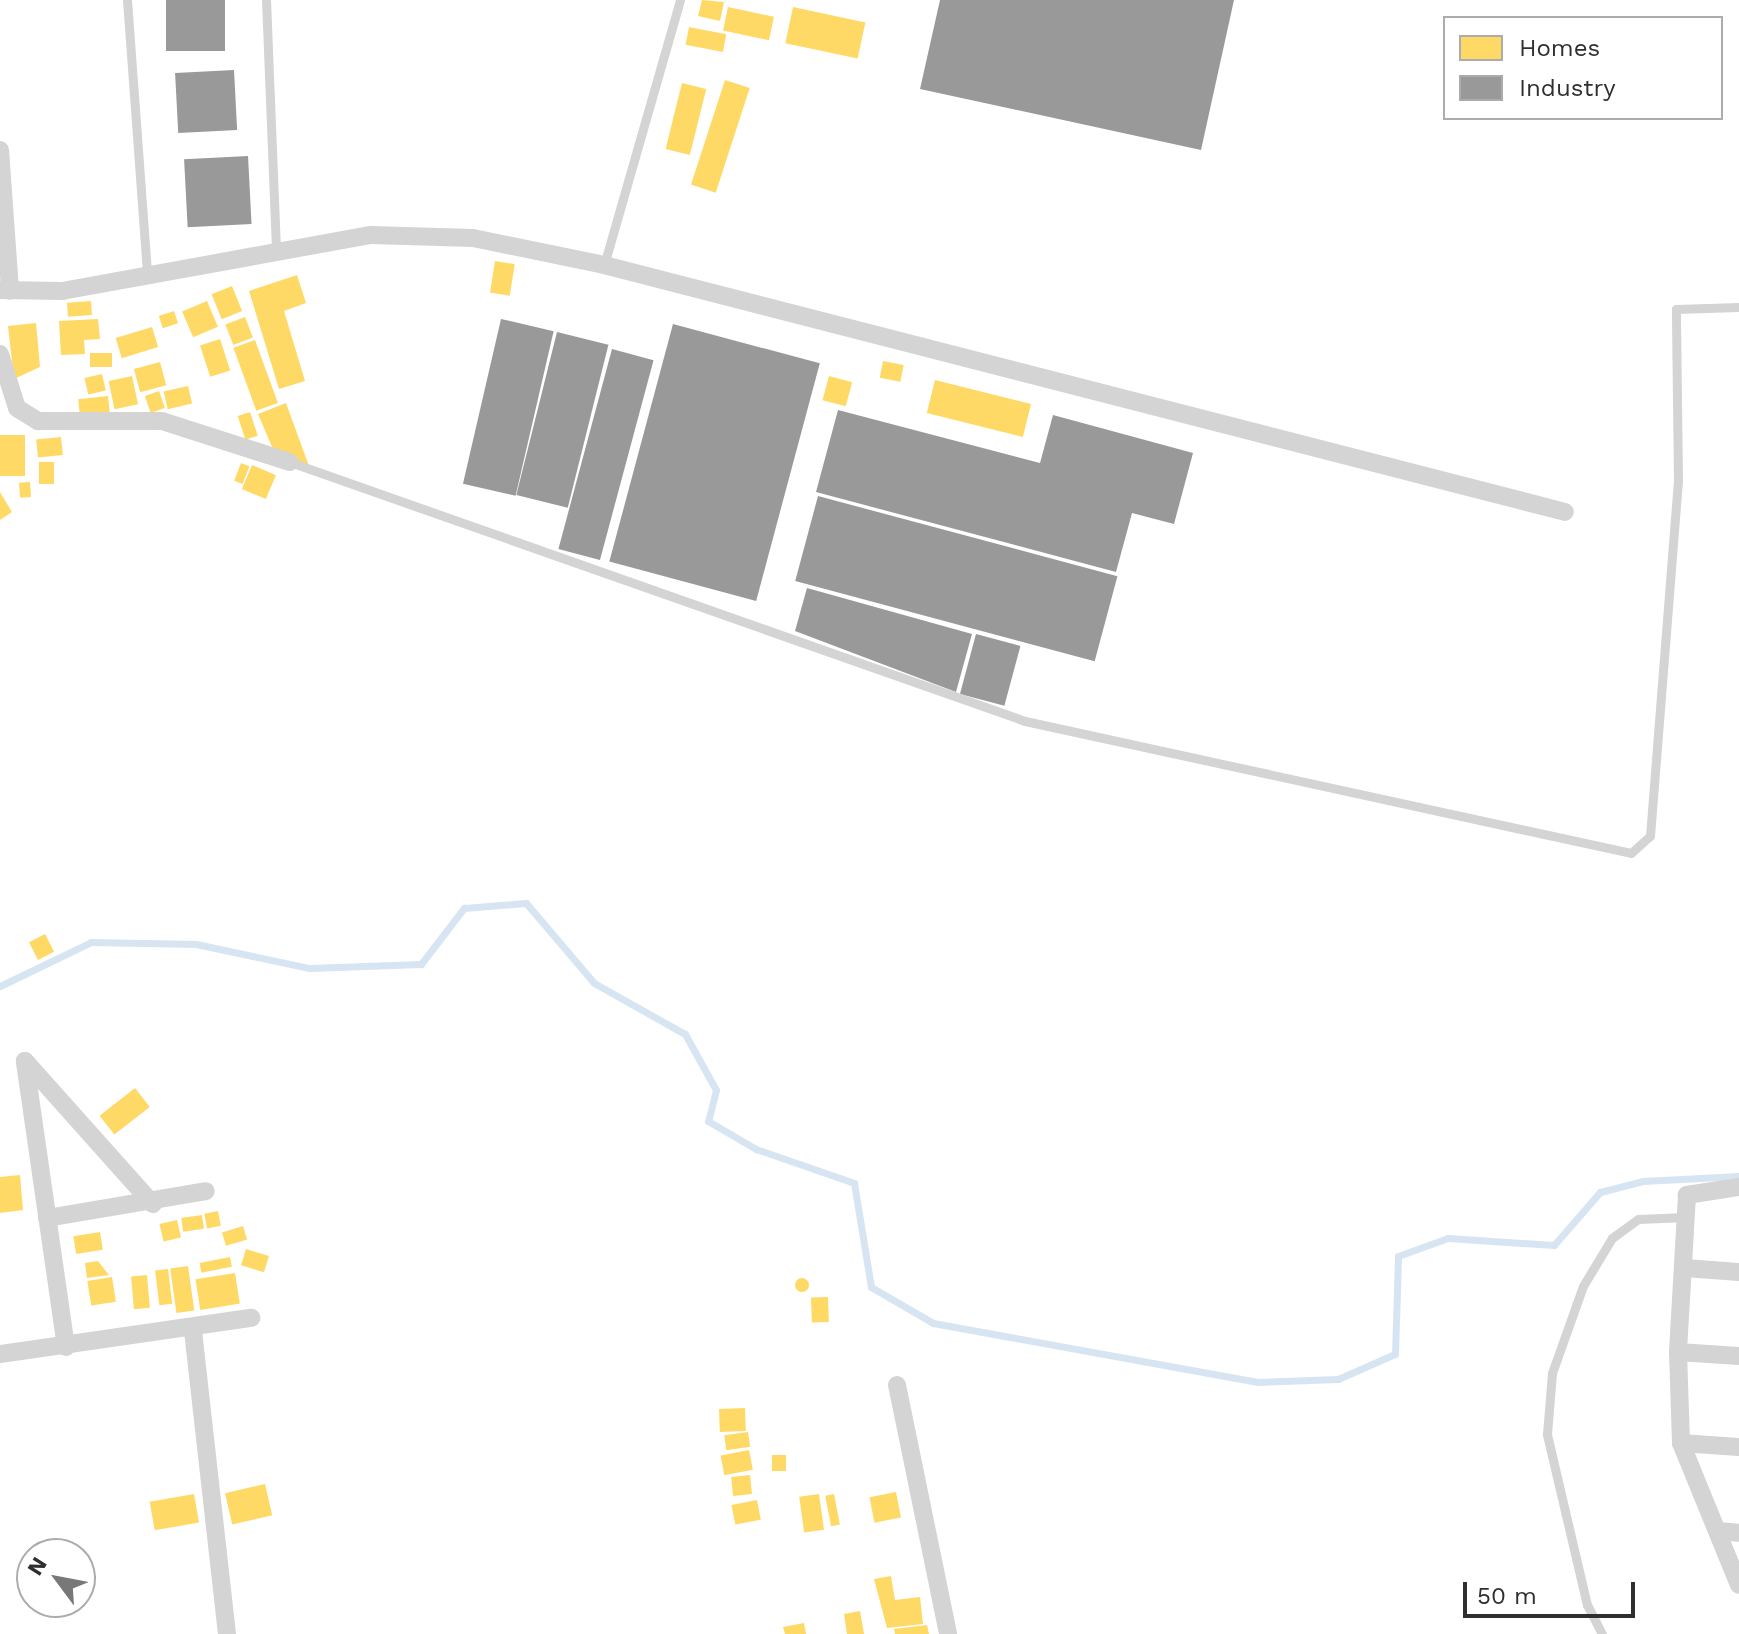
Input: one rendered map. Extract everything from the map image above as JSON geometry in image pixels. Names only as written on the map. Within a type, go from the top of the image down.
[{"type":"street","points":[[0,150],[5,290],[62,291],[276,248],[371,235],[473,238],[604,265],[1565,512]]},
{"type":"street","points":[[0,354],[17,408],[38,421],[162,421],[290,462]]},
{"type":"street","points":[[66,1347],[25,1061],[153,1204]]},
{"type":"street","points":[[1739,1187],[1690,1190],[1678,1352],[1681,1443],[1739,1585]]},
{"type":"street","points":[[47,1218],[153,1204],[206,1191]]},
{"type":"street","points":[[1685,1268],[1739,1272]]},
{"type":"street","points":[[0,1354],[193,1331],[251,1318]]},
{"type":"street","points":[[193,1331],[227,1634]]},
{"type":"street","points":[[1678,1352],[1739,1356]]},
{"type":"street","points":[[897,1385],[948,1634]]},
{"type":"street","points":[[1681,1443],[1739,1447]]},
{"type":"street","points":[[1718,1531],[1739,1533]]},
{"type":"lane","points":[[127,0],[147,275]]},
{"type":"lane","points":[[266,0],[276,248]]},
{"type":"lane","points":[[604,265],[680,0]]},
{"type":"lane","points":[[290,462],[1025,721],[1631,853],[1650,836],[1678,482],[1676,309],[1739,307]]},
{"type":"lane","points":[[1602,1634],[1587,1605],[1547,1434],[1552,1373],[1583,1286],[1612,1238],[1638,1219],[1686,1217]]},
{"type":"building: Homes","points":[[702,0],[724,2],[720,21],[698,16]]},
{"type":"building: Homes","points":[[728,7],[774,17],[769,40],[723,30]]},
{"type":"building: Homes","points":[[793,7],[865,22],[858,59],[785,43]]},
{"type":"building: Homes","points":[[689,27],[726,34],[723,52],[686,45]]},
{"type":"building: Homes","points":[[725,80],[750,88],[716,193],[691,185]]},
{"type":"building: Homes","points":[[682,83],[706,89],[690,155],[666,149]]},
{"type":"building: Homes","points":[[495,261],[515,264],[510,296],[490,293]]},
{"type":"building: Homes","points":[[297,275],[306,303],[284,311],[305,381],[279,389],[249,291]]},
{"type":"building: Homes","points":[[232,286],[242,311],[222,319],[212,294]]},
{"type":"building: Homes","points":[[91,301],[92,315],[68,317],[67,303]]},
{"type":"building: Homes","points":[[207,301],[218,327],[193,337],[182,312]]},
{"type":"building: Homes","points":[[174,311],[178,323],[163,328],[159,316]]},
{"type":"building: Homes","points":[[245,317],[253,338],[233,345],[225,325]]},
{"type":"building: Homes","points":[[98,319],[100,339],[84,340],[85,354],[61,355],[59,321]]},
{"type":"building: Homes","points":[[36,323],[40,367],[14,379],[8,326]]},
{"type":"building: Homes","points":[[152,327],[158,347],[122,358],[116,338]]},
{"type":"building: Homes","points":[[220,339],[230,370],[210,377],[200,345]]},
{"type":"building: Homes","points":[[255,340],[278,403],[256,411],[233,348]]},
{"type":"building: Homes","points":[[90,353],[112,353],[112,367],[90,367]]},
{"type":"building: Homes","points":[[883,361],[904,365],[900,382],[880,378]]},
{"type":"building: Homes","points":[[160,362],[166,385],[140,392],[134,369]]},
{"type":"building: Homes","points":[[102,374],[106,391],[88,395],[84,378]]},
{"type":"building: Homes","points":[[132,376],[138,404],[115,409],[109,381]]},
{"type":"building: Homes","points":[[829,376],[852,382],[846,406],[823,400]]},
{"type":"building: Homes","points":[[935,380],[1031,404],[1023,437],[927,413]]},
{"type":"building: Homes","points":[[188,386],[192,404],[168,409],[164,392]]},
{"type":"building: Homes","points":[[159,391],[165,408],[151,413],[145,396]]},
{"type":"building: Homes","points":[[108,396],[110,415],[80,418],[78,399]]},
{"type":"building: Homes","points":[[286,403],[309,466],[275,454],[258,414]]},
{"type":"building: Homes","points":[[250,412],[258,436],[245,440],[238,416]]},
{"type":"building: Homes","points":[[0,435],[25,435],[25,476],[0,476]]},
{"type":"building: Homes","points":[[61,437],[63,455],[38,458],[36,440]]},
{"type":"building: Homes","points":[[39,462],[54,462],[54,484],[39,484]]},
{"type":"building: Homes","points":[[241,463],[249,466],[243,484],[234,481]]},
{"type":"building: Homes","points":[[252,465],[276,475],[266,499],[242,489]]},
{"type":"building: Homes","points":[[30,482],[31,497],[20,498],[19,483]]},
{"type":"building: Homes","points":[[0,492],[12,512],[0,520]]},
{"type":"building: Homes","points":[[45,934],[54,952],[38,960],[29,942]]},
{"type":"building: Homes","points":[[135,1088],[150,1107],[114,1135],[100,1116]]},
{"type":"building: Homes","points":[[20,1175],[23,1210],[0,1213],[0,1177]]},
{"type":"building: Homes","points":[[218,1211],[221,1226],[207,1228],[204,1214]]},
{"type":"building: Homes","points":[[202,1215],[204,1229],[183,1232],[181,1218]]},
{"type":"building: Homes","points":[[177,1220],[181,1238],[164,1242],[159,1224]]},
{"type":"building: Homes","points":[[243,1226],[247,1239],[226,1246],[222,1232]]},
{"type":"building: Homes","points":[[100,1232],[103,1250],[76,1254],[73,1236]]},
{"type":"building: Homes","points":[[246,1249],[269,1256],[264,1272],[241,1265]]},
{"type":"building: Homes","points":[[230,1257],[232,1267],[201,1273],[200,1263]]},
{"type":"building: Homes","points":[[98,1261],[109,1275],[87,1278],[85,1263]]},
{"type":"building: Homes","points":[[188,1266],[194,1311],[176,1313],[170,1269]]},
{"type":"building: Homes","points":[[168,1269],[172,1304],[159,1305],[155,1271]]},
{"type":"building: Homes","points":[[235,1273],[240,1304],[200,1310],[195,1279]]},
{"type":"building: Homes","points":[[147,1275],[150,1308],[134,1309],[131,1276]]},
{"type":"building: Homes","points":[[112,1277],[116,1302],[91,1306],[87,1281]]},
{"type":"building: Homes","points":[[802,1278],[809,1285],[802,1292],[795,1285]]},
{"type":"building: Homes","points":[[828,1297],[829,1322],[812,1323],[811,1298]]},
{"type":"building: Homes","points":[[745,1408],[746,1431],[720,1432],[719,1409]]},
{"type":"building: Homes","points":[[748,1432],[750,1447],[726,1450],[724,1435]]},
{"type":"building: Homes","points":[[749,1450],[753,1470],[724,1475],[721,1456]]},
{"type":"building: Homes","points":[[772,1455],[786,1455],[786,1471],[772,1471]]},
{"type":"building: Homes","points":[[750,1475],[752,1494],[733,1496],[731,1477]]},
{"type":"building: Homes","points":[[265,1484],[272,1515],[232,1524],[225,1493]]},
{"type":"building: Homes","points":[[896,1492],[901,1518],[874,1523],[869,1497]]},
{"type":"building: Homes","points":[[194,1494],[199,1523],[155,1530],[150,1502]]},
{"type":"building: Homes","points":[[819,1494],[824,1530],[804,1532],[799,1497]]},
{"type":"building: Homes","points":[[834,1494],[840,1524],[831,1526],[825,1496]]},
{"type":"building: Homes","points":[[757,1500],[761,1520],[735,1525],[731,1505]]},
{"type":"building: Homes","points":[[891,1576],[895,1600],[920,1597],[923,1624],[887,1628],[874,1579]]},
{"type":"building: Homes","points":[[860,1611],[864,1634],[847,1634],[844,1614]]},
{"type":"building: Homes","points":[[804,1623],[806,1634],[785,1634],[783,1627]]},
{"type":"building: Homes","points":[[927,1625],[929,1634],[895,1634],[894,1629]]},
{"type":"building: Industry","points":[[166,0],[225,0],[225,51],[166,51]]},
{"type":"building: Industry","points":[[940,0],[1234,0],[1201,150],[920,89]]},
{"type":"building: Industry","points":[[234,70],[237,130],[178,133],[175,73]]},
{"type":"building: Industry","points":[[248,156],[252,224],[188,227],[184,159]]},
{"type":"building: Industry","points":[[501,319],[554,331],[516,496],[463,484]]},
{"type":"building: Industry","points":[[673,324],[820,363],[756,601],[609,562]]},
{"type":"building: Industry","points":[[557,332],[608,345],[568,508],[516,495]]},
{"type":"building: Industry","points":[[612,349],[654,360],[600,560],[558,549]]},
{"type":"building: Industry","points":[[838,410],[1040,463],[1053,415],[1193,453],[1174,524],[1132,513],[1116,572],[816,492]]},
{"type":"building: Industry","points":[[818,496],[1117,576],[1095,661],[795,581]]},
{"type":"building: Industry","points":[[807,588],[972,634],[956,692],[795,631]]},
{"type":"building: Industry","points":[[976,634],[1020,646],[1004,706],[960,694]]},
{"type":"waterway","points":[[0,986],[91,942],[196,944],[309,968],[421,964],[464,908],[526,903],[594,983],[685,1034],[716,1090],[708,1121],[756,1149],[854,1183],[871,1287],[933,1323],[1258,1382],[1338,1379],[1395,1354],[1398,1256],[1448,1238],[1554,1245],[1600,1192],[1643,1181],[1739,1176]]}]
